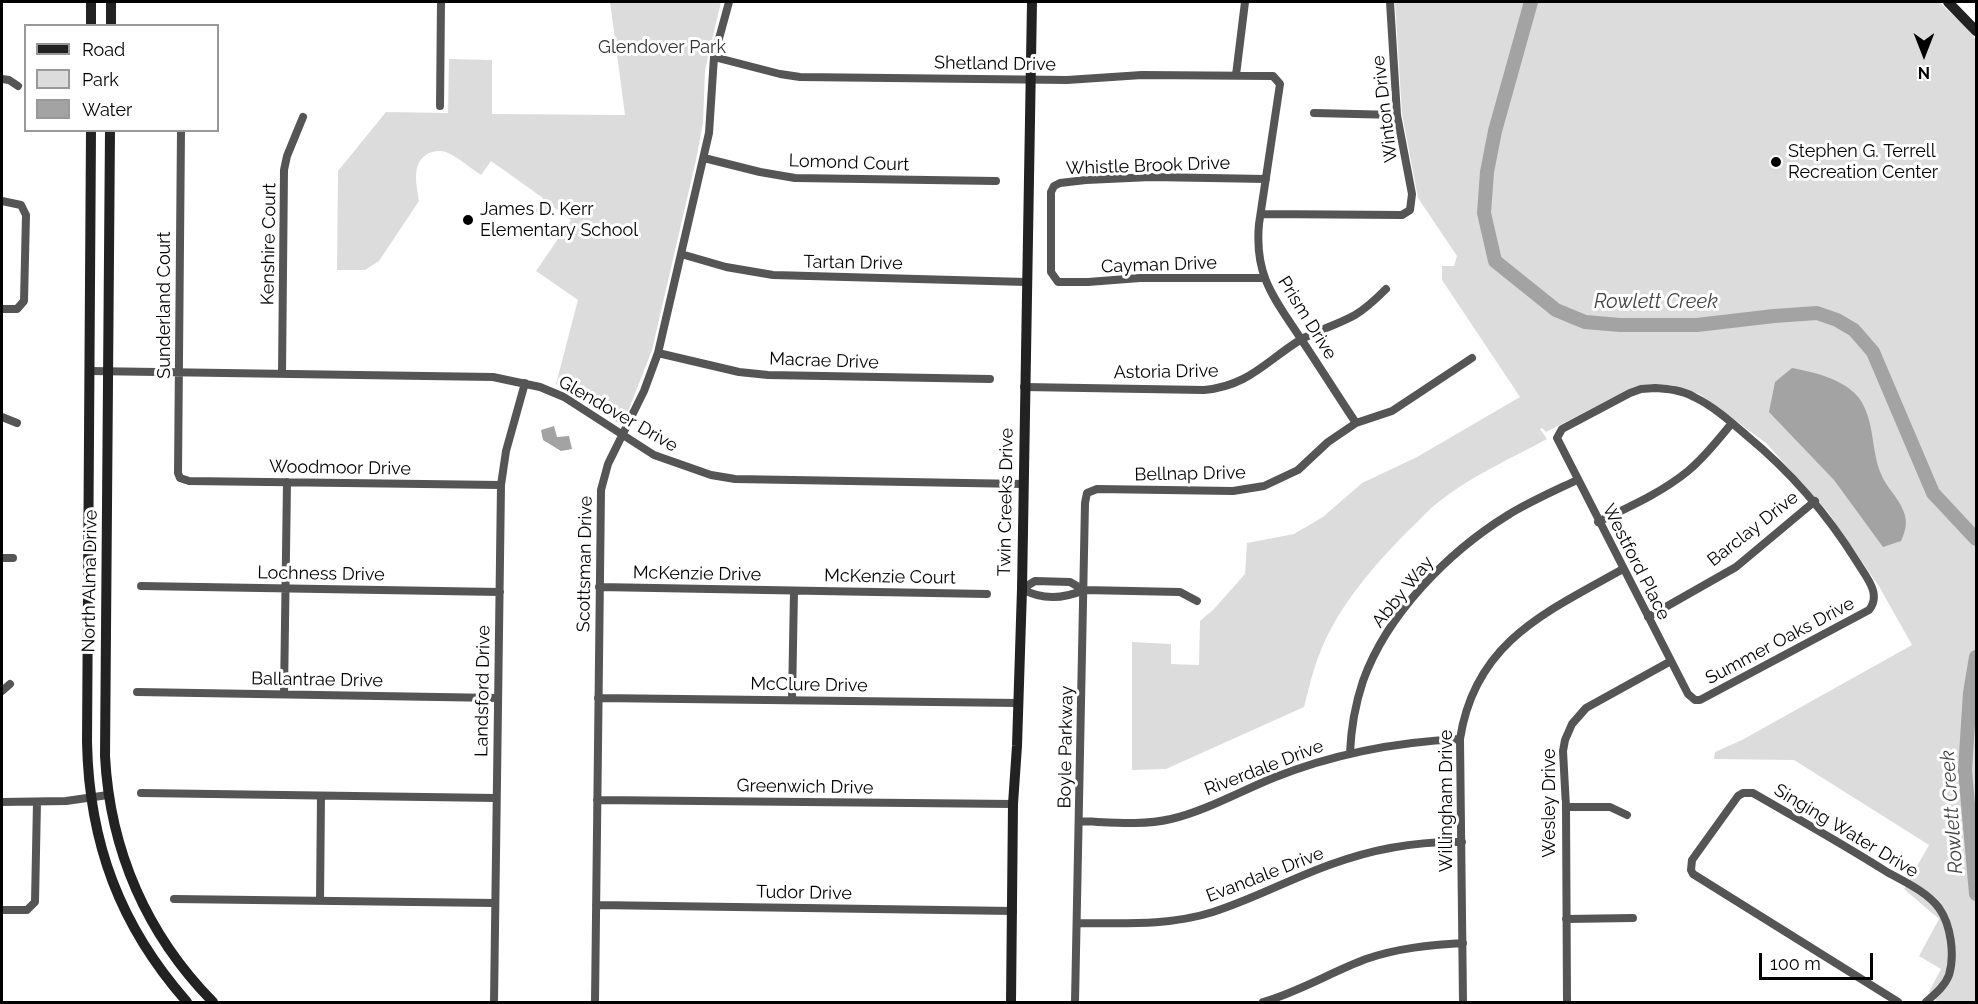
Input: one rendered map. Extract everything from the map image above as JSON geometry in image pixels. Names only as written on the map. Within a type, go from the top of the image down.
[{"type":"main road","points":[[91,2],[91,20],[111,20],[111,2]]},
{"type":"main road","name":"Twin Creeks Drive","points":[[1011,1002],[1013,804],[1022,589],[1032,2]]},
{"type":"main road","points":[[1948,2],[1977,31]]},
{"type":"main road","name":"North Alma Drive","points":[[91,132],[87,730],[90,797],[101,850],[122,906],[151,957],[187,1002]]},
{"type":"main road","name":"North Alma Drive","points":[[110,132],[105,749],[108,795],[121,851],[142,905],[174,957],[213,1002]]},
{"type":"street","points":[[440,106],[441,2]]},
{"type":"street","name":"Scottsman Drive","points":[[595,1002],[601,490],[608,464],[644,391],[658,353],[704,158],[711,122],[714,57],[729,2]]},
{"type":"street","points":[[1236,75],[1245,2]]},
{"type":"street","name":"Winton Drive","points":[[1262,214],[1402,215],[1408,212],[1412,194],[1396,115],[1390,2]]},
{"type":"street","name":"Shetland Drive","points":[[714,57],[800,77],[1068,80],[1142,75],[1269,75],[1276,78]]},
{"type":"street","name":"Prism Drive","points":[[1276,78],[1280,84],[1258,240],[1261,267],[1274,299],[1356,423]]},
{"type":"street","points":[[2,79],[9,80],[18,86]]},
{"type":"street","points":[[1314,113],[1396,115]]},
{"type":"street","name":"Kenshire Court","points":[[282,374],[284,170],[287,156],[303,117]]},
{"type":"street","name":"Sunderland Court","points":[[180,478],[178,472],[181,132]]},
{"type":"street","name":"Lomond Court","points":[[704,158],[795,178],[996,181]]},
{"type":"street","name":"Whistle Brook Drive","points":[[1055,279],[1051,272],[1051,192],[1056,184],[1151,177],[1266,179]]},
{"type":"street","points":[[2,201],[18,203],[26,211],[24,301],[21,307],[14,310],[2,309]]},
{"type":"street","name":"Tartan Drive","points":[[681,254],[726,267],[772,275],[1026,282]]},
{"type":"street","name":"Cayman Drive","points":[[1055,279],[1062,283],[1140,278],[1264,278]]},
{"type":"street","name":"Astoria Drive","points":[[1024,387],[1214,389],[1234,384],[1251,376],[1302,339],[1368,307],[1386,289]]},
{"type":"street","name":"Macrae Drive","points":[[658,353],[739,372],[768,375],[990,379]]},
{"type":"street","name":"Bellnap Drive","points":[[1087,493],[1097,489],[1233,491],[1264,486],[1298,470],[1328,442],[1356,423],[1392,411],[1472,358]]},
{"type":"street","name":"Glendover Drive","points":[[90,371],[493,377],[525,383],[564,397],[654,455],[711,475],[735,479],[1023,484]]},
{"type":"street","name":"Landsford Drive","points":[[494,1002],[501,485],[506,451],[525,383]]},
{"type":"street","name":"Westford Place","points":[[1695,700],[1688,694],[1598,522],[1558,442],[1558,435],[1562,429],[1630,393],[1654,388],[1671,389],[1690,395],[1732,423]]},
{"type":"street","points":[[2,417],[17,423]]},
{"type":"street","points":[[1598,522],[1649,497],[1688,471],[1712,448],[1732,423],[1775,459],[1815,501]]},
{"type":"street","name":"Woodmoor Drive","points":[[180,478],[184,480],[501,485]]},
{"type":"street","name":"Abby Way","points":[[1350,753],[1354,715],[1368,669],[1389,631],[1427,580],[1470,541],[1509,514],[1577,480]]},
{"type":"street","points":[[284,694],[287,482]]},
{"type":"street","name":"Boyle Parkway","points":[[1075,1002],[1084,503],[1087,493]]},
{"type":"street","name":"Summer Oaks Drive","points":[[1695,700],[1705,699],[1869,610],[1874,602],[1875,592],[1847,546],[1815,501]]},
{"type":"street","name":"Barclay Drive","points":[[1648,617],[1736,567],[1815,501]]},
{"type":"street","points":[[2,558],[13,558]]},
{"type":"street","name":"Willingham Drive","points":[[1463,1002],[1460,739],[1468,702],[1476,684],[1501,649],[1518,634],[1554,607],[1623,569]]},
{"type":"street","points":[[1022,589],[1035,581],[1070,582],[1084,590]]},
{"type":"street","name":"Lochness Drive","points":[[141,586],[500,592]]},
{"type":"street","name":"McKenzie Drive","points":[[599,587],[794,591]]},
{"type":"street","points":[[1022,589],[1035,596],[1069,597],[1084,590],[1180,592],[1197,601]]},
{"type":"street","points":[[792,700],[794,591]]},
{"type":"street","name":"McKenzie Court","points":[[794,591],[987,594]]},
{"type":"street","name":"Wesley Drive","points":[[1567,1002],[1566,807],[1563,751],[1565,740],[1572,724],[1586,708],[1671,661]]},
{"type":"street","points":[[2,691],[10,684]]},
{"type":"street","name":"Ballantrae Drive","points":[[136,692],[498,698]]},
{"type":"street","name":"McClure Drive","points":[[598,698],[1019,703]]},
{"type":"street","name":"Riverdale Drive","points":[[1079,820],[1133,822],[1171,819],[1301,768],[1350,753],[1427,740],[1460,739]]},
{"type":"street","points":[[141,793],[496,798]]},
{"type":"street","name":"Singing Water Drive","points":[[1898,1002],[1697,878],[1691,870],[1692,860],[1734,799],[1743,793],[1753,793],[1833,838],[1929,897],[1946,919],[1950,945],[1949,975],[1942,988],[1926,1002]]},
{"type":"street","points":[[2,802],[37,802],[108,795]]},
{"type":"street","points":[[320,901],[321,796]]},
{"type":"street","name":"Greenwich Drive","points":[[597,800],[1013,804]]},
{"type":"street","points":[[2,910],[23,911],[30,908],[36,898],[37,802]]},
{"type":"street","points":[[1566,807],[1610,807],[1627,815]]},
{"type":"street","name":"Evandale Drive","points":[[1077,923],[1178,921],[1214,912],[1360,855],[1422,843],[1462,842]]},
{"type":"street","points":[[174,900],[495,903]]},
{"type":"street","name":"Tudor Drive","points":[[596,905],[1013,911]]},
{"type":"street","points":[[1566,919],[1633,918]]},
{"type":"street","points":[[1263,1002],[1384,953],[1429,945],[1463,943]]},
{"type":"green space","name":"Glendover Park","points":[[610,2],[721,2],[705,70],[703,123],[696,160],[652,350],[629,409],[618,423],[556,384],[578,300],[536,271],[571,220],[552,206],[544,217],[535,211],[543,198],[491,161],[481,175],[443,151],[429,153],[423,157],[419,162],[416,175],[419,201],[379,261],[365,270],[337,270],[338,171],[386,112],[448,113],[449,59],[492,60],[492,114],[625,115]]},
{"type":"green space","points":[[1395,2],[1939,2],[1965,26],[1976,40],[1976,1002],[1938,1002],[1929,992],[1941,969],[1919,956],[1939,919],[1904,889],[1929,845],[1794,760],[1714,759],[1715,752],[1742,740],[1912,645],[1880,588],[1828,512],[1766,443],[1701,395],[1686,389],[1652,384],[1634,387],[1546,432],[1540,429],[1547,439],[1449,494],[1426,513],[1371,571],[1348,601],[1329,633],[1316,664],[1304,707],[1166,769],[1132,770],[1132,642],[1171,644],[1171,664],[1199,665],[1200,621],[1214,609],[1245,574],[1247,543],[1294,534],[1323,517],[1362,483],[1417,457],[1520,397],[1442,280],[1442,266],[1454,266],[1457,256],[1418,198],[1402,114]]},
{"type":"water","points":[[1792,368],[1837,381],[1853,391],[1859,398],[1868,416],[1881,474],[1905,514],[1906,526],[1901,541],[1883,547],[1834,480],[1769,412],[1775,382]]},
{"type":"water","points":[[554,426],[557,437],[569,436],[572,449],[561,451],[543,440],[541,430]]},
{"type":"waterway","name":"Rowlett Creek","points":[[1531,2],[1495,131],[1487,172],[1484,213],[1495,261],[1556,310],[1585,322],[1620,325],[1697,325],[1817,313],[1837,320],[1854,330],[1873,352],[1933,493],[1976,539]]},
{"type":"waterway","name":"Rowlett Creek","points":[[1976,657],[1970,693],[1965,770],[1976,894]]},
{"type":"place","name":"Stephen G. Terrell Recreation Center","points":[[1776,162]]},
{"type":"place","name":"James D. Kerr Elementary School","points":[[468,220]]}]
